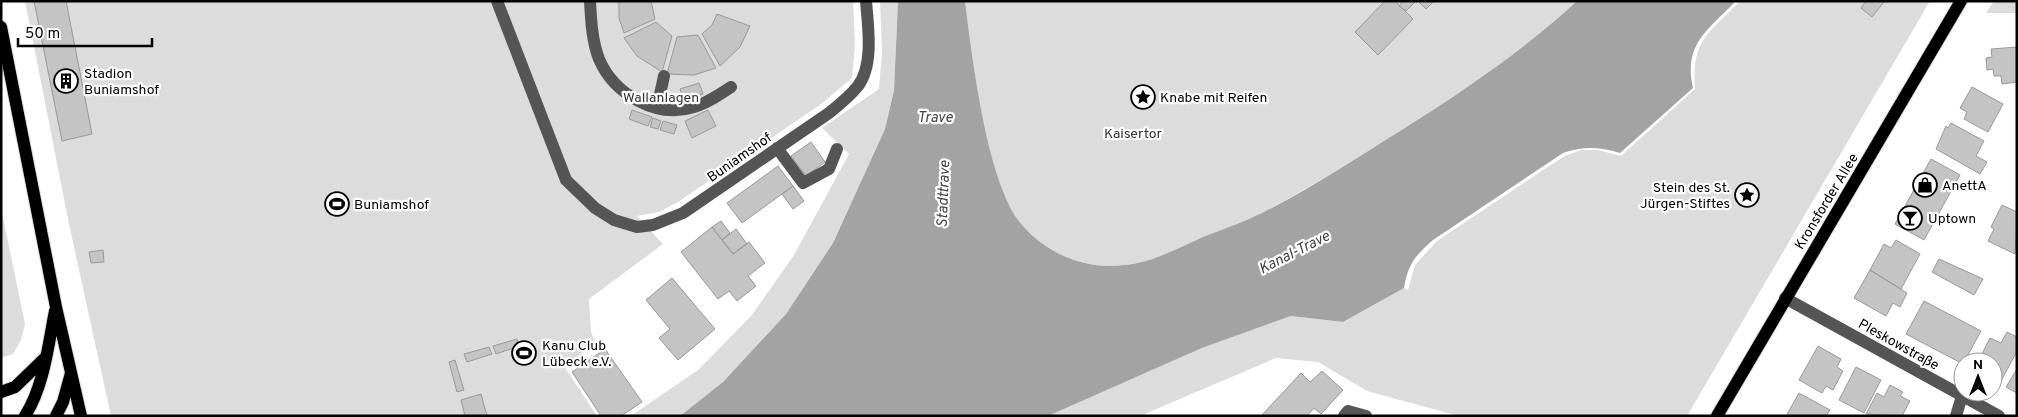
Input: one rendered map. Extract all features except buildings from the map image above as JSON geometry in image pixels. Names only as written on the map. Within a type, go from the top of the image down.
[{"type":"main road","name":"Kronsforder Allee","points":[[1717,416],[1961,1]]},
{"type":"main road","points":[[1,27],[56,307],[72,370],[81,416]]},
{"type":"main road","points":[[24,416],[36,393],[46,357],[56,307]]},
{"type":"main road","points":[[1,392],[15,387],[46,357]]},
{"type":"main road","points":[[56,416],[63,402],[72,370]]},
{"type":"street","name":"Buniamshof","points":[[497,1],[566,180],[595,208],[614,220],[637,227],[653,225],[683,213],[829,113],[858,85],[864,72],[867,53],[866,1]]},
{"type":"street","points":[[590,1],[599,58],[623,93],[657,108],[672,110],[692,108],[708,101],[730,86]]},
{"type":"street","points":[[657,108],[664,76]]},
{"type":"street","points":[[777,148],[803,183],[829,169],[837,149]]},
{"type":"street","name":"Pleskowstraße","points":[[1786,298],[1953,391]]},
{"type":"street","points":[[1956,416],[1960,402]]},
{"type":"street","name":"Pleskowstraße","points":[[1973,402],[1999,416]]},
{"type":"street","points":[[1344,416],[1348,411],[1366,416]]},
{"type":"green space","name":"Buniamshof","points":[[25,1],[853,1],[855,45],[852,78],[821,104],[678,202],[659,212],[637,216],[663,244],[589,299],[591,332],[596,344],[564,366],[597,416],[111,416],[69,224]]},
{"type":"green space","points":[[880,1],[898,1],[894,90],[885,129],[833,243],[786,314],[723,382],[680,416],[631,416],[698,370],[752,315],[794,255],[849,154],[822,128],[879,89],[882,52]]},
{"type":"green space","name":"Kaisertor","points":[[965,1],[1577,1],[1514,54],[1469,86],[1299,193],[1256,216],[1164,254],[1134,264],[1110,266],[1082,262],[1055,252],[1022,225],[1010,206],[999,181],[990,151],[977,86]]},
{"type":"green space","points":[[1740,1],[1930,1],[1687,416],[1459,416],[1367,391],[1318,362],[1276,358],[1140,416],[1048,416],[1202,348],[1291,316],[1343,322],[1404,288],[1408,290],[1415,265],[1437,241],[1565,156],[1581,150],[1598,150],[1621,156],[1695,89],[1696,59],[1699,48],[1711,30]]},
{"type":"green space","points":[[1994,1],[2017,1],[2017,13],[1986,13]]},
{"type":"green space","points":[[1,208],[25,324],[21,340],[13,354],[1,358]]},
{"type":"water","points":[[898,1],[965,1],[977,85],[990,151],[999,181],[1010,206],[1022,225],[1055,252],[1082,262],[1110,266],[1134,264],[1164,254],[1256,216],[1299,193],[1469,86],[1514,54],[1577,1],[1736,1],[1707,30],[1695,49],[1691,73],[1693,88],[1620,153],[1592,148],[1563,153],[1433,240],[1413,261],[1404,288],[1343,322],[1291,316],[1202,348],[1048,416],[680,416],[723,382],[786,314],[833,243],[885,129],[894,90]]},
{"type":"place","name":"Stadion Buniamshof","points":[[66,81]]},
{"type":"place","name":"Knabe mit Reifen","points":[[1143,97]]},
{"type":"place","name":"AnettA","points":[[1925,185]]},
{"type":"place","name":"Stein des St. Jürgen-Stiftes","points":[[1747,195]]},
{"type":"place","name":"Buniamshof","points":[[337,204]]},
{"type":"place","name":"Uptown","points":[[1910,218]]},
{"type":"place","name":"Kanu Club Lübeck e.V.","points":[[524,353]]},
{"type":"park label","name":"Wallanlagen","points":[[661,97]]},
{"type":"water label","name":"Trave","points":[[935,117]]},
{"type":"water label","name":"Stadttrave","points":[[943,194]]},
{"type":"water label","name":"Kanal-Trave","points":[[1294,252]]}]
